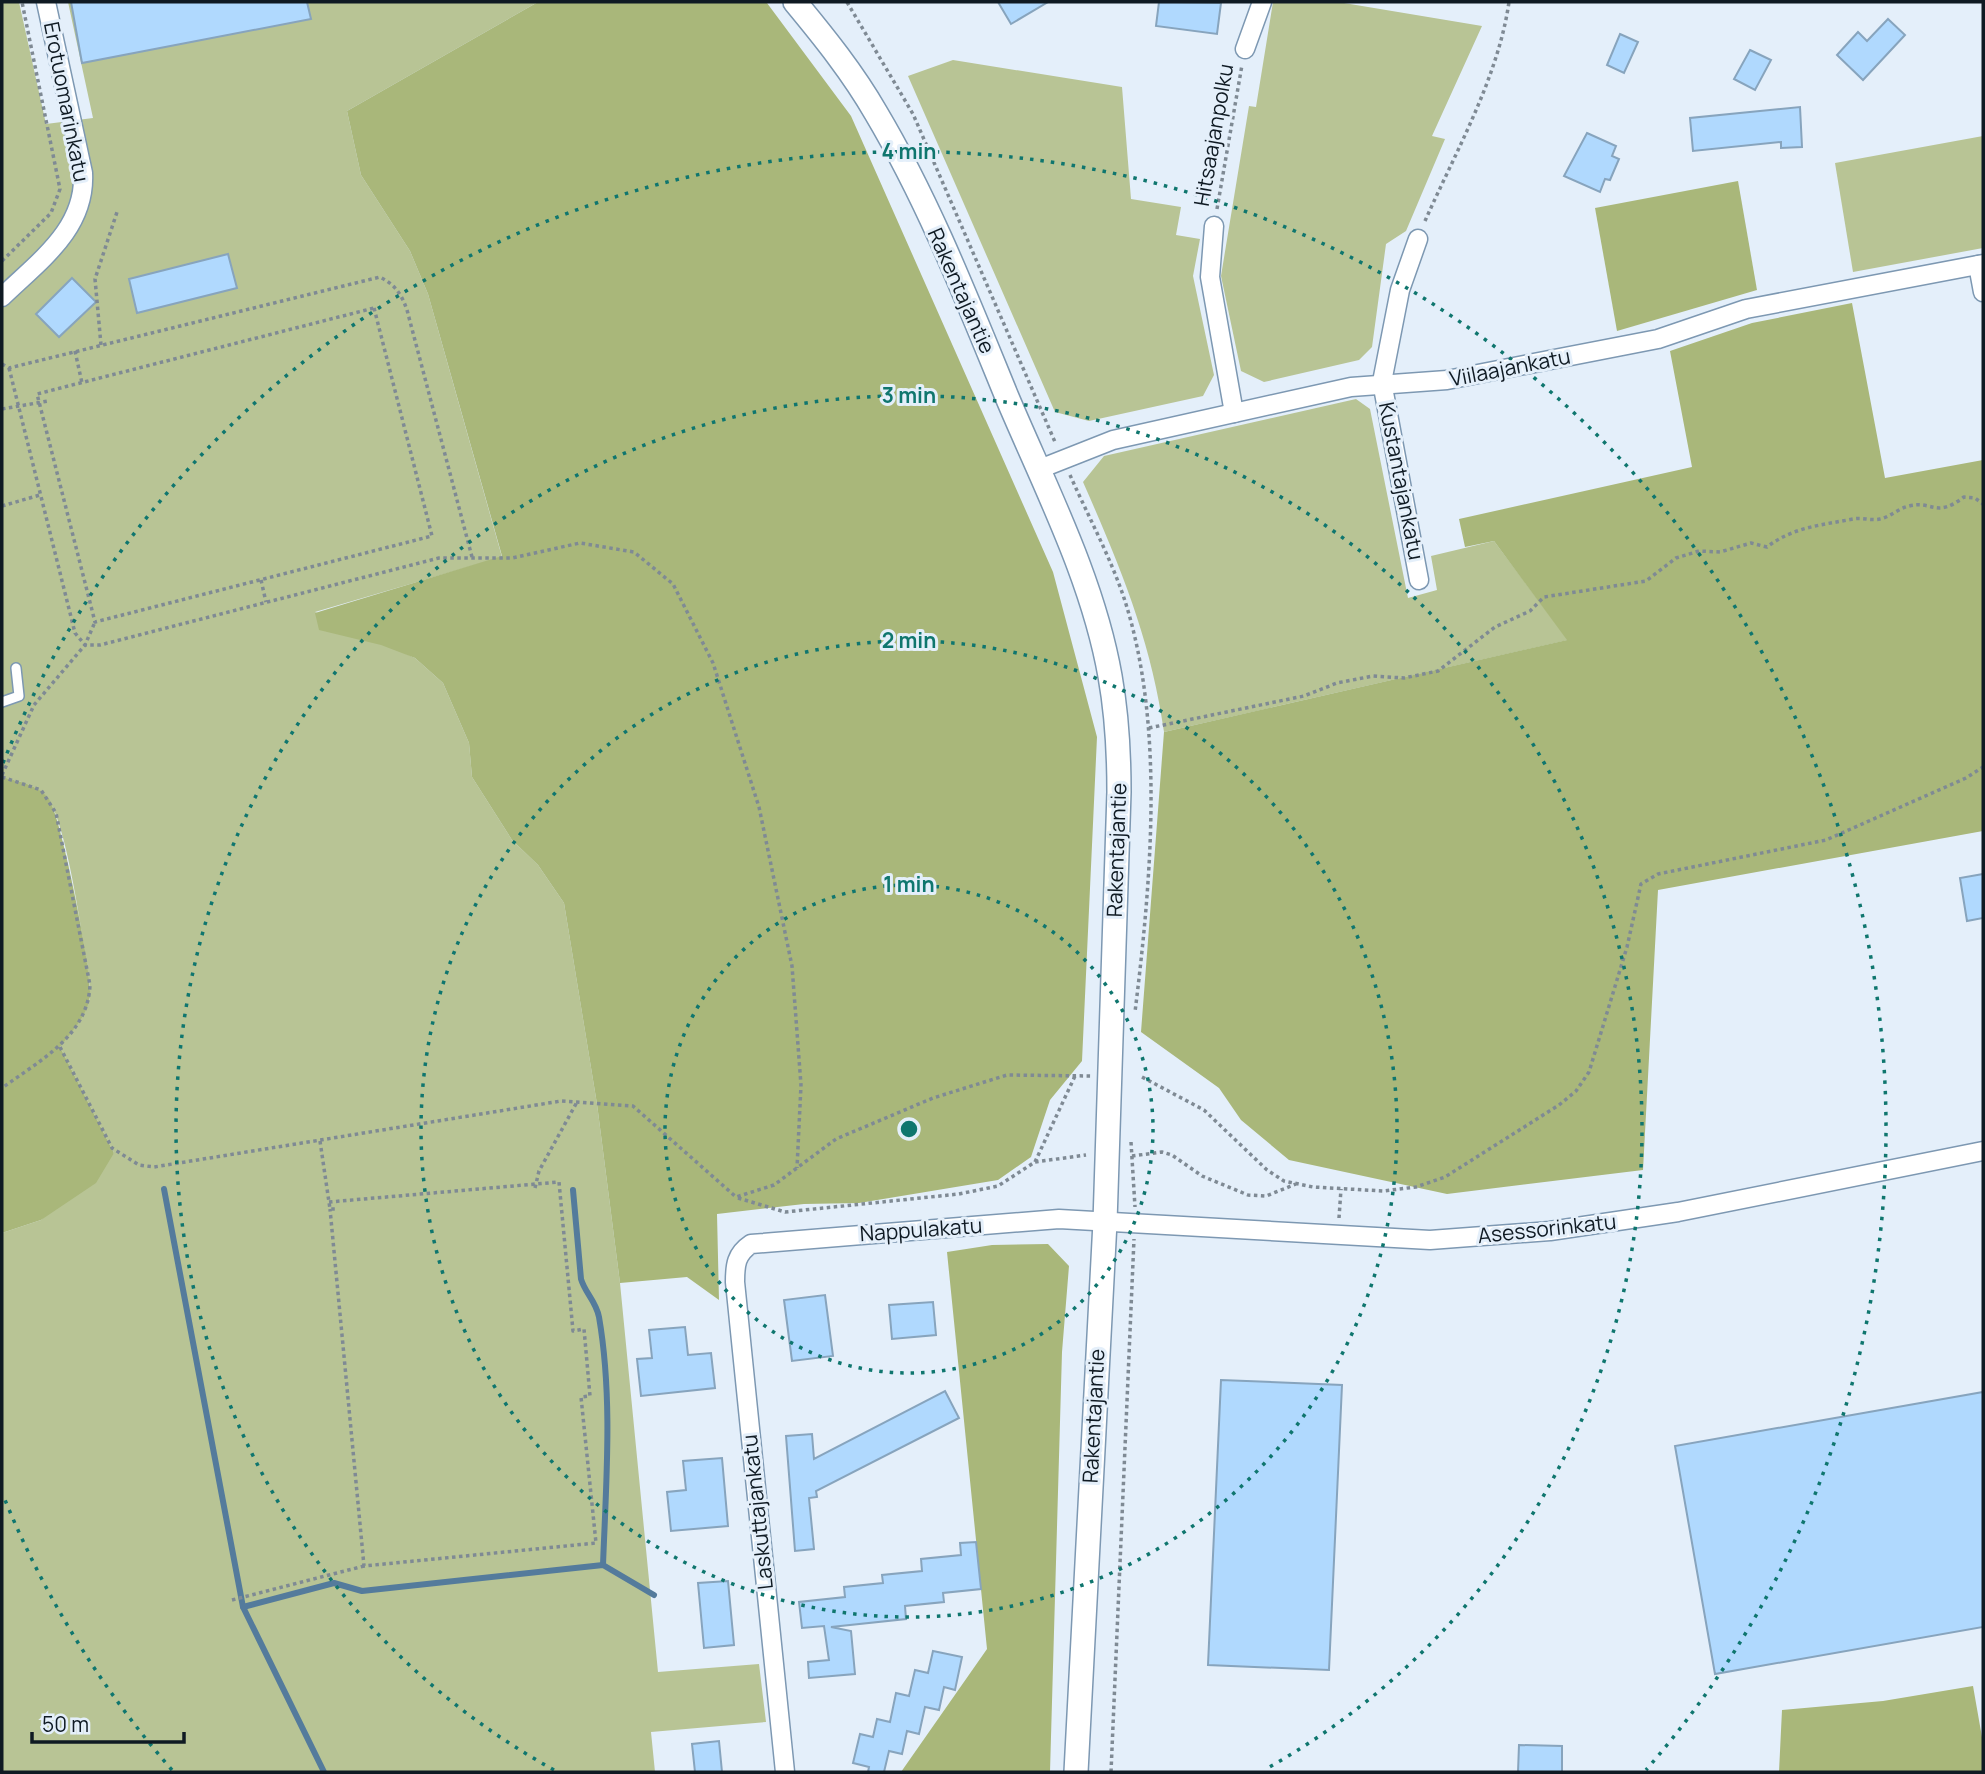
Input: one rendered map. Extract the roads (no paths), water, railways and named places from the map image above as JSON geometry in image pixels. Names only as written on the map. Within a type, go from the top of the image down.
[{"type":"street","name":"Erotuomarinkatu","points":[[2,297],[73,225],[84,190],[83,173],[46,2]]},
{"type":"street","name":"Rakentajantie","points":[[795,2],[832,47],[882,124],[981,333],[1070,549],[1099,632],[1110,674],[1119,747],[1104,1222],[1076,1772]]},
{"type":"street","points":[[1245,49],[1262,2]]},
{"type":"street","points":[[1214,226],[1210,277],[1234,413]]},
{"type":"street","points":[[1382,383],[1400,290],[1418,239]]},
{"type":"street","name":"Viilaajankatu","points":[[1037,470],[1113,440],[1234,413],[1382,383],[1447,380],[1658,339],[1746,309],[1981,264]]},
{"type":"street","points":[[1981,264],[1983,292]]},
{"type":"street","name":"Kustantajankatu","points":[[1382,383],[1419,580]]},
{"type":"street","name":"Asessorinkatu","points":[[1104,1222],[1430,1240],[1550,1231],[1678,1212],[1983,1151]]},
{"type":"street","name":"Nappulakatu","points":[[740,1252],[765,1241],[1059,1219],[1104,1222]]},
{"type":"street","name":"Laskuttajankatu","points":[[740,1252],[735,1266],[735,1282],[785,1772]]},
{"type":"lane","points":[[2,702],[19,696],[16,668]]},
{"type":"waterway","points":[[164,1189],[243,1607],[324,1772]]},
{"type":"waterway","points":[[573,1190],[581,1279],[599,1317],[606,1378],[603,1565]]},
{"type":"waterway","points":[[243,1607],[334,1583],[362,1591],[603,1565],[654,1595]]}]
